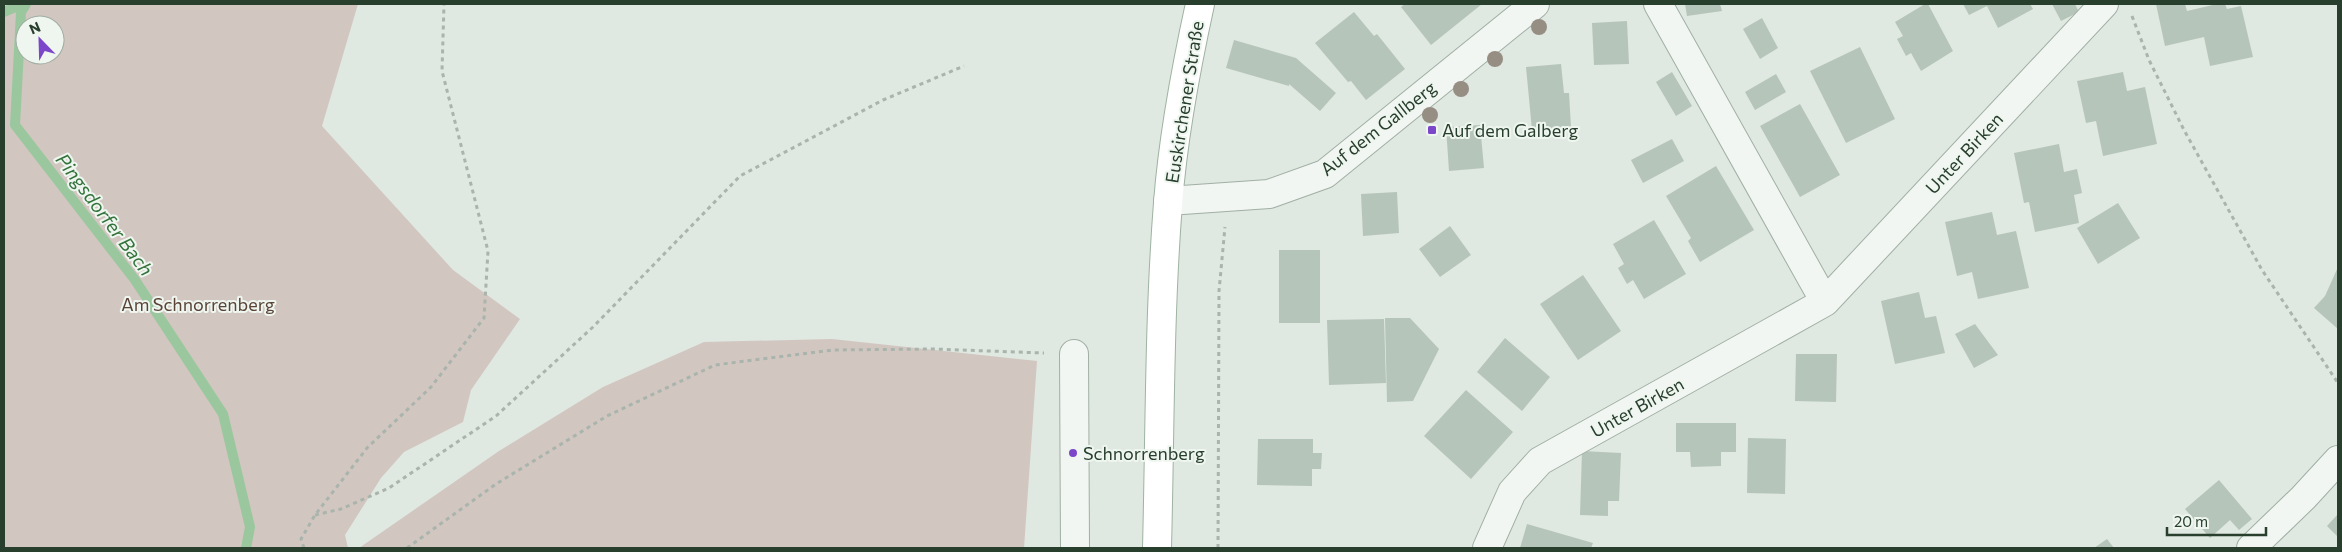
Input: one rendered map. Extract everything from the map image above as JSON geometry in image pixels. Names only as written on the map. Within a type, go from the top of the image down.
[{"type":"main road","name":"Euskirchener Straße","points":[[1168,201],[1188,60],[1200,4]]},
{"type":"main road","points":[[1157,548],[1161,348],[1168,201]]},
{"type":"street","name":"Auf dem Gallberg","points":[[1168,201],[1269,194],[1325,174],[1535,4]]},
{"type":"street","points":[[1658,4],[1825,302]]},
{"type":"street","name":"Unter Birken","points":[[1487,548],[1512,492],[1540,462],[1825,302],[2104,4]]},
{"type":"street","points":[[1074,354],[1075,548]]},
{"type":"street","points":[[2251,548],[2303,498],[2338,460]]},
{"type":"path","points":[[304,548],[301,539],[315,516],[367,448],[431,387],[484,318],[488,251],[442,71],[444,4]]},
{"type":"path","points":[[2130,12],[2148,60],[2184,130],[2262,270],[2338,383]]},
{"type":"path","points":[[315,516],[341,509],[390,488],[496,416],[593,327],[740,176],[883,100],[964,66]]},
{"type":"path","points":[[1218,548],[1219,291],[1228,197]]},
{"type":"path","points":[[407,548],[496,484],[607,416],[715,365],[832,350],[933,348],[1074,354]]},
{"type":"green space","name":"Am Schnorrenberg","points":[[4,4],[358,4],[322,126],[453,270],[520,319],[471,390],[463,422],[404,452],[381,478],[345,535],[348,548],[4,548]]},
{"type":"green space","points":[[832,339],[1037,361],[1024,548],[359,548],[499,451],[603,387],[704,342]]},
{"type":"building","points":[[1405,4],[1482,4],[1431,45],[1401,7]]},
{"type":"building","points":[[1685,4],[1720,4],[1722,11],[1687,16]]},
{"type":"building","points":[[1928,4],[1953,51],[1921,71],[1911,53],[1906,56],[1897,39],[1903,36],[1895,22]]},
{"type":"building","points":[[1963,4],[2030,4],[2033,9],[1998,28],[1987,6],[1969,15]]},
{"type":"building","points":[[2052,4],[2075,4],[2079,12],[2061,21]]},
{"type":"building","points":[[2156,4],[2185,4],[2187,11],[2217,4],[2225,4],[2227,9],[2241,6],[2253,57],[2210,66],[2204,37],[2165,46]]},
{"type":"building","points":[[1354,12],[1374,36],[1377,34],[1405,69],[1366,100],[1315,43]]},
{"type":"building","points":[[1762,18],[1778,48],[1760,59],[1743,29]]},
{"type":"building","points":[[1627,21],[1629,64],[1594,65],[1592,23]]},
{"type":"building","points":[[1234,40],[1296,58],[1336,93],[1320,111],[1289,84],[1289,86],[1226,68]]},
{"type":"building","points":[[1860,47],[1895,119],[1846,143],[1810,71]]},
{"type":"building","points":[[1561,64],[1564,93],[1569,93],[1571,127],[1532,130],[1526,67]]},
{"type":"building","points":[[1672,72],[1692,106],[1676,116],[1656,82]]},
{"type":"building","points":[[2123,72],[2127,91],[2145,87],[2157,144],[2103,156],[2096,121],[2086,123],[2077,81]]},
{"type":"building","points":[[1776,74],[1786,92],[1755,110],[1745,92]]},
{"type":"building","points":[[1800,104],[1840,175],[1800,197],[1760,126]]},
{"type":"building","points":[[1480,125],[1484,168],[1449,171],[1446,127]]},
{"type":"building","points":[[1672,139],[1684,161],[1643,183],[1631,160]]},
{"type":"building","points":[[2059,144],[2064,172],[2077,169],[2082,193],[2074,195],[2079,223],[2035,232],[2029,202],[2024,203],[2014,153]]},
{"type":"building","points":[[1716,166],[1754,230],[1700,262],[1688,241],[1691,238],[1666,196]]},
{"type":"building","points":[[1397,192],[1399,233],[1363,236],[1361,194]]},
{"type":"building","points":[[2118,203],[2140,238],[2098,264],[2077,228]]},
{"type":"building","points":[[1992,212],[1997,235],[2016,231],[2029,288],[1978,299],[1972,272],[1957,276],[1945,222]]},
{"type":"building","points":[[1654,220],[1686,274],[1644,299],[1633,280],[1627,284],[1618,268],[1624,264],[1613,244]]},
{"type":"building","points":[[1450,226],[1471,255],[1440,277],[1419,249]]},
{"type":"building","points":[[1279,250],[1320,250],[1320,323],[1279,323]]},
{"type":"building","points":[[2338,267],[2338,329],[2314,308],[2325,296]]},
{"type":"building","points":[[1583,275],[1621,331],[1578,360],[1540,304]]},
{"type":"building","points":[[1919,292],[1925,318],[1936,316],[1945,353],[1895,364],[1881,301]]},
{"type":"building","points":[[1385,318],[1410,318],[1439,349],[1413,401],[1387,402]]},
{"type":"building","points":[[1384,319],[1386,383],[1329,385],[1327,320]]},
{"type":"building","points":[[1975,324],[1998,355],[1974,368],[1955,334]]},
{"type":"building","points":[[1505,338],[1550,377],[1522,411],[1477,372]]},
{"type":"building","points":[[1796,354],[1837,354],[1836,402],[1795,401]]},
{"type":"building","points":[[1466,390],[1513,432],[1471,479],[1424,436]]},
{"type":"building","points":[[1676,423],[1736,423],[1736,452],[1721,452],[1721,466],[1691,467],[1690,452],[1676,452]]},
{"type":"building","points":[[1748,438],[1786,439],[1785,494],[1747,493]]},
{"type":"building","points":[[1258,439],[1313,439],[1313,453],[1322,453],[1321,469],[1312,469],[1312,486],[1257,485]]},
{"type":"building","points":[[1582,451],[1621,453],[1619,501],[1608,501],[1608,516],[1580,515]]},
{"type":"building","points":[[2219,480],[2252,519],[2239,530],[2230,520],[2210,538],[2185,509]]},
{"type":"building","points":[[2338,514],[2338,537],[2327,526]]},
{"type":"building","points":[[1527,524],[1593,543],[1591,548],[1520,548]]},
{"type":"building","points":[[2107,539],[2114,548],[2094,548]]},
{"type":"waterway","points":[[4,12],[23,4]]},
{"type":"waterway","name":"Pingsdorfer Bach","points":[[26,4],[21,12],[15,125],[135,280],[223,414],[250,527],[246,548]]},
{"type":"place","name":"Auf dem Galberg","points":[[1432,130]]},
{"type":"place","name":"Schnorrenberg","points":[[1073,453]]}]
